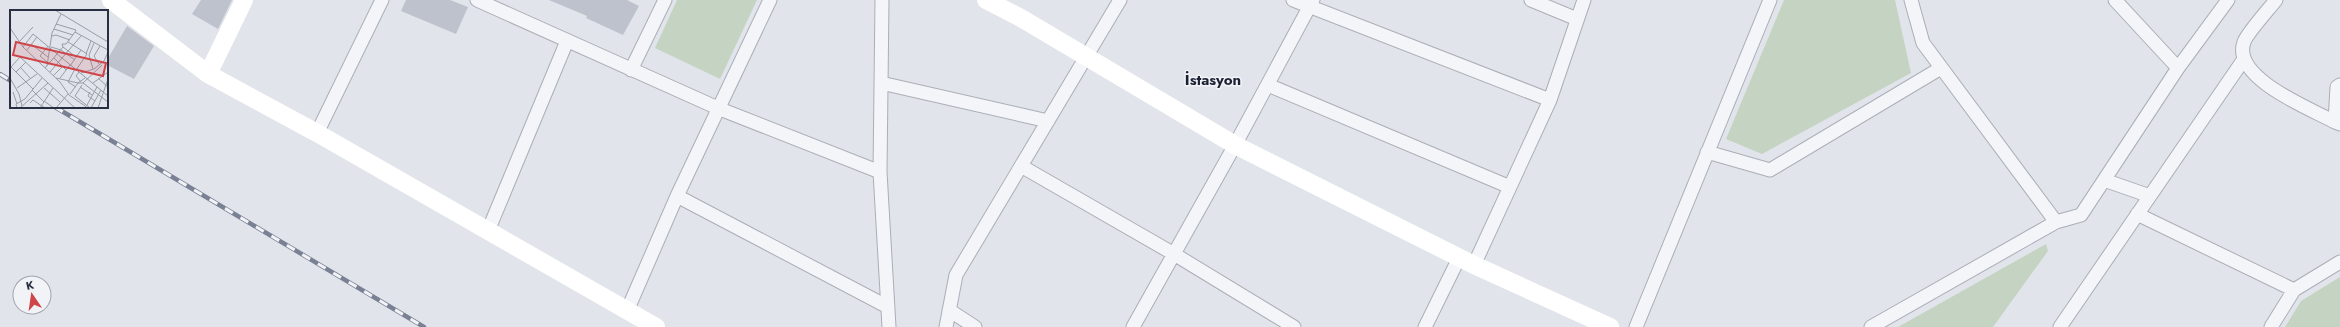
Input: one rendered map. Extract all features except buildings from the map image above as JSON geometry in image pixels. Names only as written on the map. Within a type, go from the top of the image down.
[{"type":"street","points":[[111,0],[208,74],[317,133],[656,327]]},
{"type":"street","points":[[208,74],[244,0]]},
{"type":"street","points":[[317,133],[382,0]]},
{"type":"street","points":[[477,0],[720,109],[880,172]]},
{"type":"street","points":[[632,70],[665,0]]},
{"type":"street","points":[[628,311],[677,196],[720,109],[770,0]]},
{"type":"street","points":[[882,0],[880,172],[889,327]]},
{"type":"street","points":[[986,0],[1021,18],[1236,146],[1467,262],[1605,326]]},
{"type":"street","points":[[946,327],[956,276],[1120,0]]},
{"type":"street","points":[[1293,0],[1311,3],[1550,100]]},
{"type":"street","points":[[1531,0],[1577,19]]},
{"type":"street","points":[[1426,327],[1467,262],[1510,187],[1550,100],[1584,0]]},
{"type":"street","points":[[1636,327],[1770,0]]},
{"type":"street","points":[[1910,0],[1923,43],[2056,222]]},
{"type":"street","points":[[2115,0],[2178,68]]},
{"type":"street","points":[[1871,327],[2056,222],[2081,215],[2178,68],[2228,0]]},
{"type":"street","points":[[2276,0],[2244,42],[2244,59],[2251,72],[2276,91],[2338,123],[2338,87],[2340,86]]},
{"type":"street","points":[[1133,327],[1236,146],[1311,3]]},
{"type":"street","points":[[488,231],[567,41]]},
{"type":"street","points":[[2060,327],[2244,59]]},
{"type":"street","points":[[1708,152],[1770,170],[1941,68]]},
{"type":"street","points":[[881,83],[1048,121]]},
{"type":"street","points":[[1268,85],[1510,187]]},
{"type":"street","points":[[1021,166],[1174,254],[1288,325]]},
{"type":"street","points":[[2104,180],[2150,196]]},
{"type":"street","points":[[677,196],[888,307]]},
{"type":"street","points":[[2137,214],[2294,290]]},
{"type":"street","points":[[2271,327],[2294,290],[2340,262]]},
{"type":"street","points":[[949,310],[975,327]]},
{"type":"green space","points":[[677,0],[757,0],[720,79],[655,48]]},
{"type":"green space","points":[[1784,0],[1895,0],[1911,73],[1762,154],[1726,139]]},
{"type":"green space","points":[[2046,244],[2048,251],[1993,327],[1898,327]]},
{"type":"green space","points":[[2340,277],[2340,327],[2285,327],[2301,301]]},
{"type":"railway","points":[[0,74],[10,80]]},
{"type":"railway","points":[[57,108],[424,327]]},
{"type":"district","name":"İstasyon","points":[[1213,80]]}]
